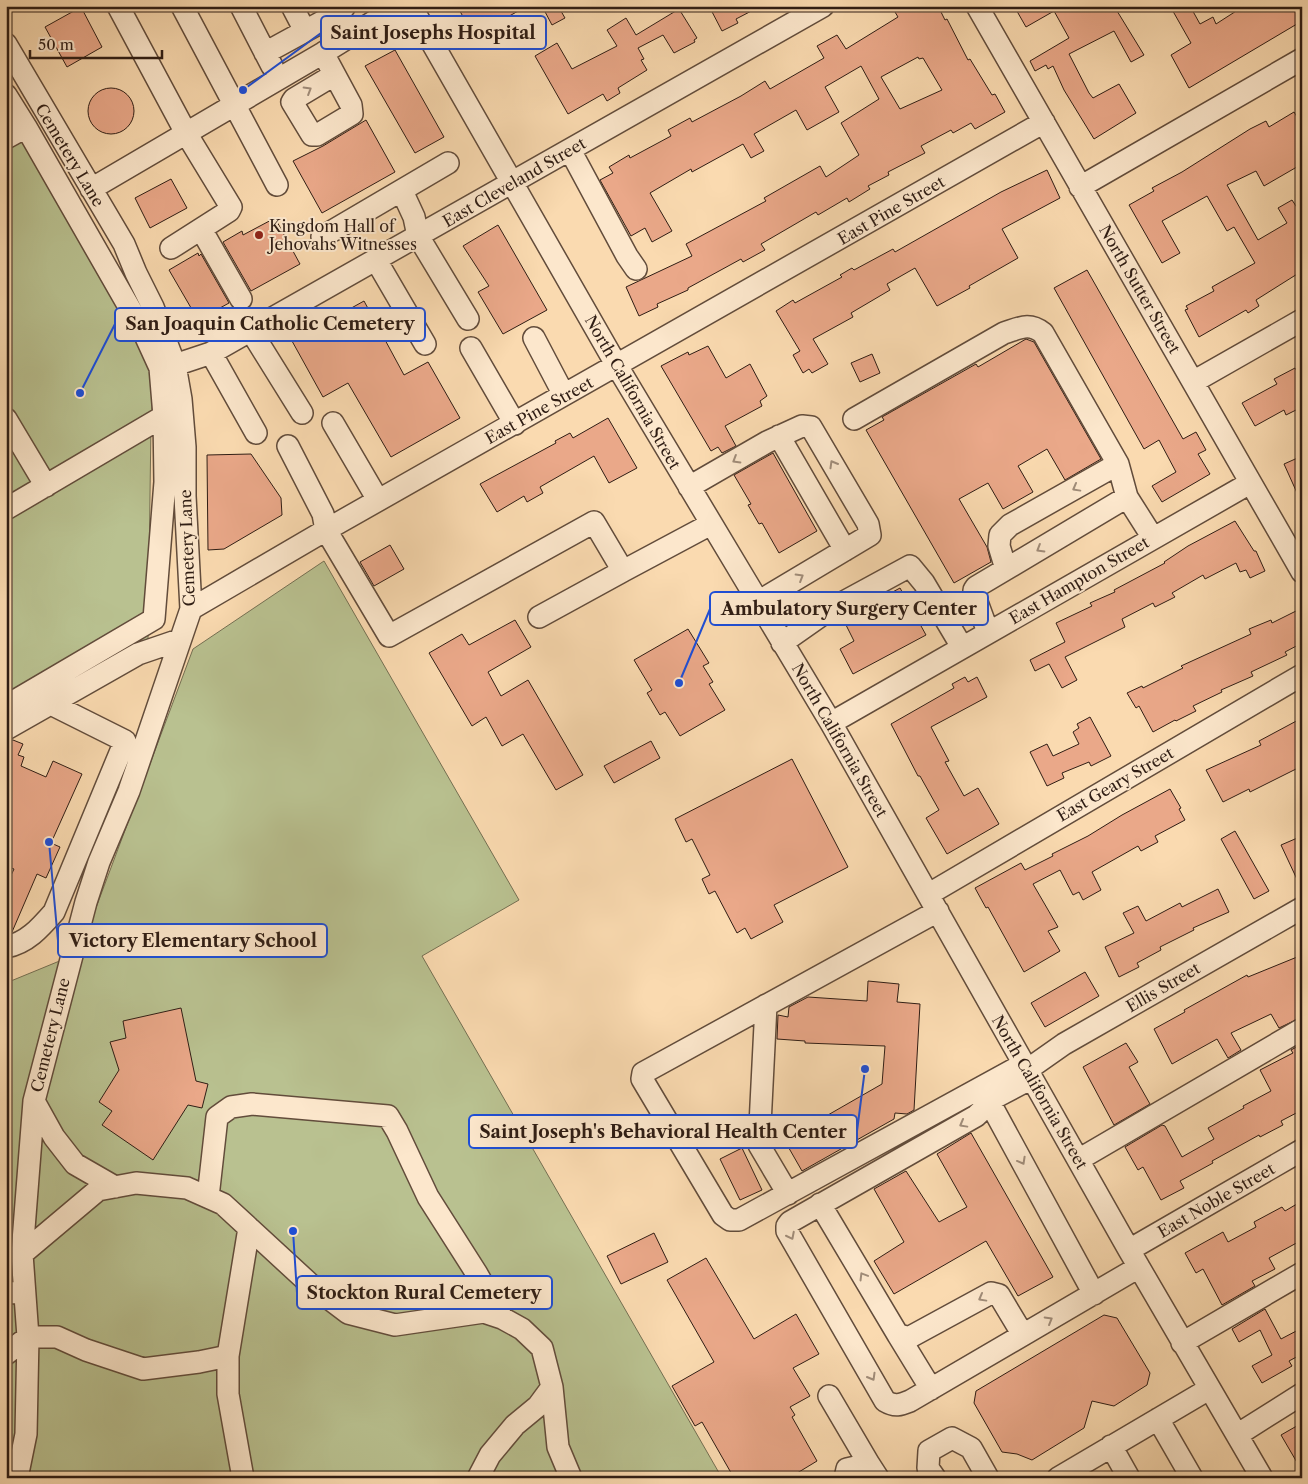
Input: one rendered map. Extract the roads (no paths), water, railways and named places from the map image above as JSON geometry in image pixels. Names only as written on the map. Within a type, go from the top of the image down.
[{"type":"street","points":[[118,6],[186,133],[231,207],[229,211],[171,248]]},
{"type":"street","points":[[182,6],[277,185]]},
{"type":"street","points":[[241,6],[279,79]]},
{"type":"street","points":[[292,6],[305,31]]},
{"type":"street","points":[[265,52],[340,12],[345,6]]},
{"type":"street","points":[[91,189],[323,54],[399,6]]},
{"type":"street","name":"North California Street","points":[[411,6],[617,366],[830,723],[1182,1343],[1262,1478]]},
{"type":"street","name":"East Cleveland Street","points":[[175,364],[211,353],[251,331],[823,6]]},
{"type":"street","name":"North Sutter Street","points":[[977,6],[1250,483],[1296,549],[1302,572]]},
{"type":"street","name":"Cemetery Lane","points":[[6,44],[124,244],[153,307],[175,364],[181,400],[191,609],[179,640],[130,791],[99,862],[86,902],[34,1101],[22,1254],[15,1292],[28,1337],[26,1434],[16,1478]]},
{"type":"street","points":[[323,54],[334,75]]},
{"type":"street","points":[[1080,187],[1302,58]]},
{"type":"street","points":[[6,94],[144,333],[160,368],[164,416],[165,482],[154,619],[6,706]]},
{"type":"street","name":"East Pine Street","points":[[191,609],[378,500],[1044,122]]},
{"type":"street","points":[[6,138],[26,127]]},
{"type":"street","points":[[570,150],[627,256],[636,269]]},
{"type":"street","points":[[322,237],[448,163]]},
{"type":"street","points":[[402,191],[414,217],[418,236],[468,319]]},
{"type":"street","points":[[201,229],[241,299]]},
{"type":"street","points":[[376,260],[425,344]]},
{"type":"street","points":[[1193,382],[1302,320]]},
{"type":"street","points":[[854,419],[1004,333],[1023,327],[1035,326],[1043,333],[1118,464],[1127,497],[1153,538]]},
{"type":"street","points":[[251,331],[302,413]]},
{"type":"street","points":[[534,338],[564,395]]},
{"type":"street","points":[[471,348],[514,424]]},
{"type":"street","points":[[211,353],[256,433]]},
{"type":"street","points":[[6,509],[164,416]]},
{"type":"street","points":[[6,419],[46,486]]},
{"type":"street","points":[[333,423],[378,500]]},
{"type":"street","points":[[689,487],[779,436],[802,426],[811,426],[868,524],[870,535],[758,602]]},
{"type":"street","points":[[779,436],[845,550]]},
{"type":"street","points":[[288,446],[323,514],[326,530],[389,636],[594,522],[624,571]]},
{"type":"street","points":[[1006,569],[999,546],[1000,535],[1010,525],[1118,464]]},
{"type":"street","name":"East Hampton Street","points":[[830,723],[1250,483]]},
{"type":"street","points":[[988,632],[974,590],[1127,497]]},
{"type":"street","points":[[539,617],[711,524]]},
{"type":"street","points":[[782,643],[829,610],[910,566],[924,583],[962,647]]},
{"type":"street","points":[[6,729],[138,654],[179,640]]},
{"type":"street","name":"East Geary Street","points":[[788,1194],[740,1220],[730,1220],[723,1215],[642,1079],[643,1073],[766,1005],[1302,675]]},
{"type":"street","points":[[6,947],[15,945],[36,933],[54,912],[125,741],[50,704]]},
{"type":"street","name":"Ellis Street","points":[[1028,1071],[1064,1044],[1302,908]]},
{"type":"street","points":[[766,1005],[759,1145],[788,1194],[1028,1071]]},
{"type":"street","points":[[1078,1160],[1302,1029]]},
{"type":"street","name":"East Noble Street","points":[[1028,1071],[976,1116],[820,1204],[790,1222],[787,1226],[788,1231],[885,1401],[892,1405],[899,1406],[931,1389],[1094,1294],[1134,1258],[1302,1150]]},
{"type":"street","points":[[34,1101],[54,1137],[75,1164],[115,1187]]},
{"type":"street","points":[[990,1103],[1094,1294]]},
{"type":"street","points":[[208,1197],[217,1118],[231,1107],[252,1104],[388,1116],[428,1197],[477,1274],[502,1318]]},
{"type":"street","points":[[22,1254],[98,1190],[136,1183],[187,1188],[223,1204],[310,1285],[348,1313],[395,1325],[484,1312],[502,1318],[522,1329],[542,1348],[552,1387],[558,1447],[571,1478]]},
{"type":"street","points":[[820,1204],[931,1389]]},
{"type":"street","points":[[243,1478],[228,1394],[228,1356],[249,1228]]},
{"type":"street","points":[[1182,1343],[1302,1273]]},
{"type":"street","points":[[898,1335],[912,1336],[992,1293],[999,1295],[1022,1335]]},
{"type":"street","points":[[6,1354],[28,1337],[57,1337],[86,1350],[143,1369],[199,1362],[228,1356]]},
{"type":"street","points":[[478,1478],[490,1456],[515,1424],[538,1406],[552,1387]]},
{"type":"street","points":[[1062,1477],[1209,1389]]},
{"type":"street","points":[[1237,1435],[1302,1394]]},
{"type":"street","points":[[829,1396],[873,1471]]},
{"type":"street","points":[[1158,1419],[1192,1478]]},
{"type":"street","points":[[935,1478],[928,1468],[929,1451],[952,1438],[971,1448],[988,1478]]},
{"type":"street","points":[[1111,1446],[1129,1478]]},
{"type":"street","points":[[845,1478],[847,1470],[873,1471]]},
{"type":"place","name":"Saint Josephs Hospital","points":[[243,90]]},
{"type":"place","name":"Kingdom Hall of Jehovahs Witnesses","points":[[259,235]]},
{"type":"place","name":"San Joaquin Catholic Cemetery","points":[[80,393]]},
{"type":"place","name":"Ambulatory Surgery Center","points":[[679,683]]},
{"type":"place","name":"Victory Elementary School","points":[[49,842]]},
{"type":"place","name":"Saint Joseph's Behavioral Health Center","points":[[865,1069]]},
{"type":"place","name":"Stockton Rural Cemetery","points":[[293,1231]]}]
